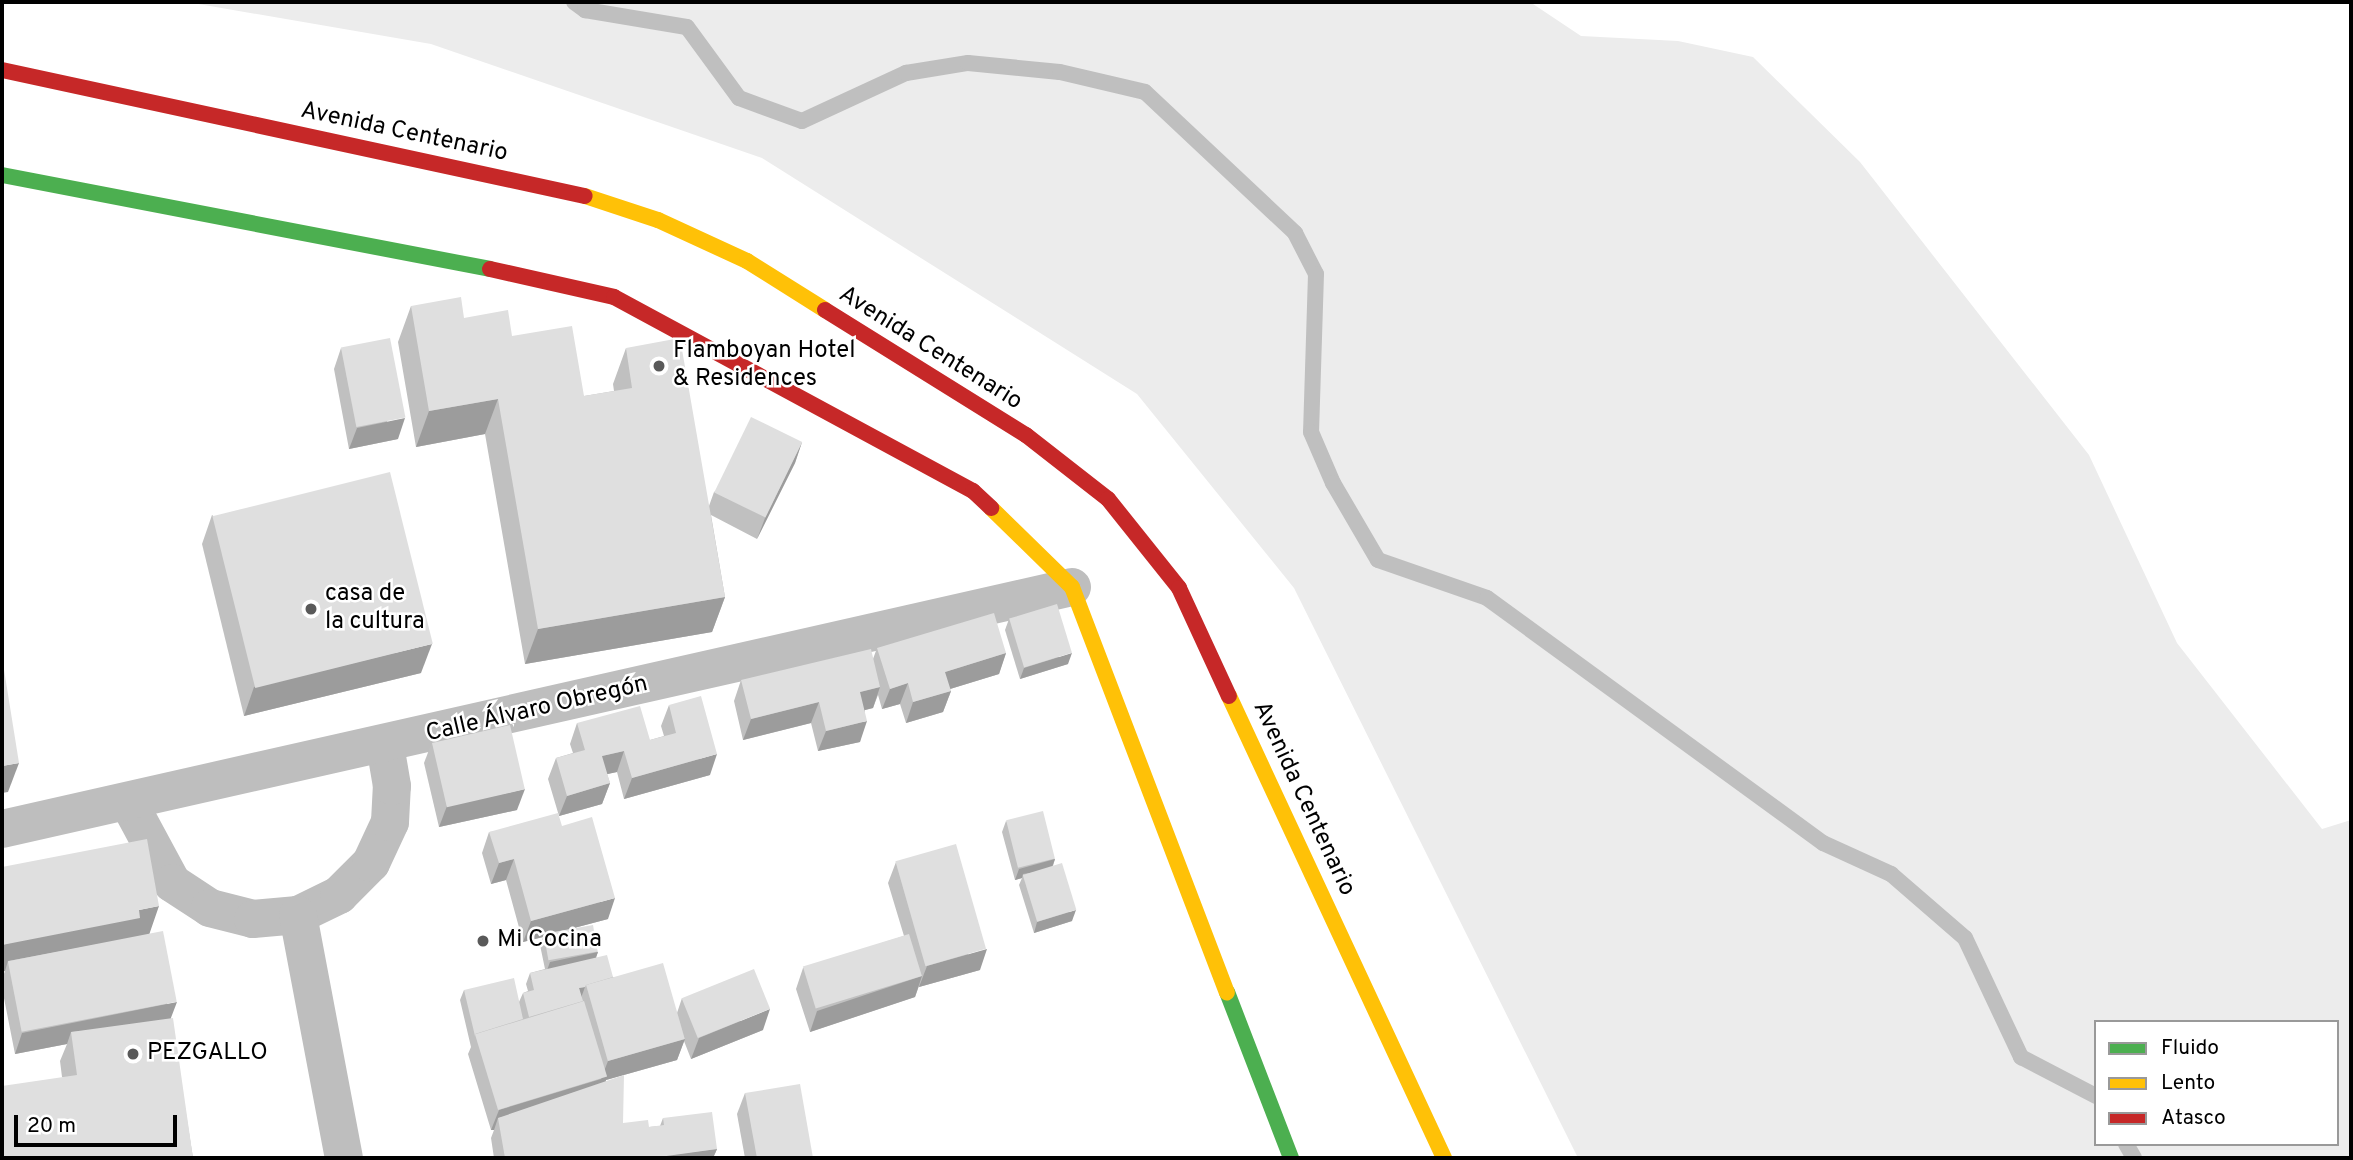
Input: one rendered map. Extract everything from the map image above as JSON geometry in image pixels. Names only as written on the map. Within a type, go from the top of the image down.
[{"type":"main road","name":"Avenida Centenario","points":[[2,70],[587,196],[658,220],[747,261],[1026,435],[1108,499],[1180,588],[1444,1158]]},
{"type":"main road","points":[[2,175],[538,278],[614,297],[973,491],[1072,587],[1291,1158]]},
{"type":"street","name":"Calle Álvaro Obregón","points":[[2,829],[129,803],[1072,587]]},
{"type":"street","points":[[129,803],[172,883],[209,908],[242,916],[298,915],[340,895],[371,863],[390,822],[393,786],[385,745]]},
{"type":"street","points":[[298,915],[344,1158]]},
{"type":"shaded area","points":[[187,2],[1530,2],[1581,36],[1678,41],[1753,57],[1860,162],[2089,455],[2177,643],[2322,829],[2351,820],[2351,1158],[1578,1158],[1294,588],[1137,394],[762,158],[431,44]]},
{"type":"building","points":[[461,297],[464,318],[508,310],[512,336],[572,326],[584,396],[632,388],[626,348],[680,338],[725,597],[538,629],[498,399],[429,411],[411,306]]},
{"type":"building","points":[[390,338],[405,418],[356,427],[341,348]]},
{"type":"building","points":[[751,417],[802,442],[765,517],[714,492]]},
{"type":"building","name":"casa de la cultura","points":[[390,472],[433,644],[255,688],[212,516]]},
{"type":"building","points":[[1057,604],[1072,653],[1024,667],[1009,619]]},
{"type":"building","points":[[994,613],[1006,653],[945,672],[951,691],[913,702],[908,683],[890,689],[877,648]]},
{"type":"building","points":[[871,649],[880,687],[860,692],[867,721],[826,731],[819,702],[751,719],[741,680]]},
{"type":"building","points":[[2,657],[19,763],[2,766]]},
{"type":"building","points":[[701,696],[717,754],[632,778],[624,751],[602,756],[610,783],[567,796],[556,758],[585,750],[577,723],[640,706],[650,740],[676,733],[669,705]]},
{"type":"building","points":[[510,725],[525,789],[447,807],[432,743]]},
{"type":"building","points":[[1043,811],[1055,859],[1018,868],[1006,820]]},
{"type":"building","points":[[558,813],[562,826],[592,817],[615,898],[531,921],[514,859],[499,863],[489,832]]},
{"type":"building","points":[[147,839],[159,906],[139,910],[140,918],[2,945],[2,867]]},
{"type":"building","points":[[956,844],[986,949],[925,966],[895,861]]},
{"type":"building","points":[[1062,863],[1076,910],[1037,922],[1023,875]]},
{"type":"building","points":[[593,925],[598,952],[548,960],[544,934]]},
{"type":"building","points":[[163,931],[177,1002],[22,1032],[8,961]]},
{"type":"building","points":[[909,934],[922,976],[816,1009],[803,966]]},
{"type":"building","points":[[607,955],[613,977],[579,988],[583,1001],[529,1017],[523,993],[534,990],[530,973]]},
{"type":"building","points":[[663,963],[685,1039],[608,1061],[586,985]]},
{"type":"building","points":[[754,969],[770,1009],[698,1038],[682,998]]},
{"type":"building","points":[[514,978],[523,1019],[475,1036],[464,990]]},
{"type":"building","points":[[584,1001],[607,1077],[498,1110],[475,1034]]},
{"type":"building","points":[[173,1018],[193,1158],[2,1158],[2,1086],[77,1075],[71,1032]]},
{"type":"building","points":[[624,1075],[623,1123],[648,1120],[649,1127],[664,1125],[663,1118],[712,1112],[717,1149],[652,1158],[505,1158],[498,1118]]},
{"type":"building","points":[[800,1084],[813,1158],[757,1158],[745,1093]]},
{"type":"waterway","points":[[574,2],[585,10],[687,27],[739,98],[802,121],[906,73],[968,63],[1060,72],[1145,92],[1295,233],[1316,274],[1311,432],[1333,483],[1378,560],[1487,598],[1823,843],[1891,874],[1965,938],[2021,1057],[2094,1095]]},
{"type":"waterway","points":[[2127,1146],[2134,1158]]},
{"type":"traffic: fast","points":[[2,175],[490,269]]},
{"type":"traffic: fast","points":[[1227,992],[1291,1158]]},
{"type":"traffic: slow","points":[[585,196],[658,220],[747,261],[825,310]]},
{"type":"traffic: slow","points":[[991,508],[1072,587],[1227,992]]},
{"type":"traffic: slow","points":[[1229,696],[1444,1158]]},
{"type":"traffic: jam","points":[[2,70],[585,196]]},
{"type":"traffic: jam","points":[[490,269],[614,297],[973,491],[991,508]]},
{"type":"traffic: jam","points":[[825,310],[1026,435],[1108,499],[1179,588],[1229,696]]},
{"type":"place","name":"Flamboyan Hotel & Residences","points":[[659,366]]},
{"type":"place","name":"casa de la cultura","points":[[311,609]]},
{"type":"place","name":"Mi Cocina","points":[[483,941]]},
{"type":"place","name":"PEZGALLO","points":[[133,1054]]}]
